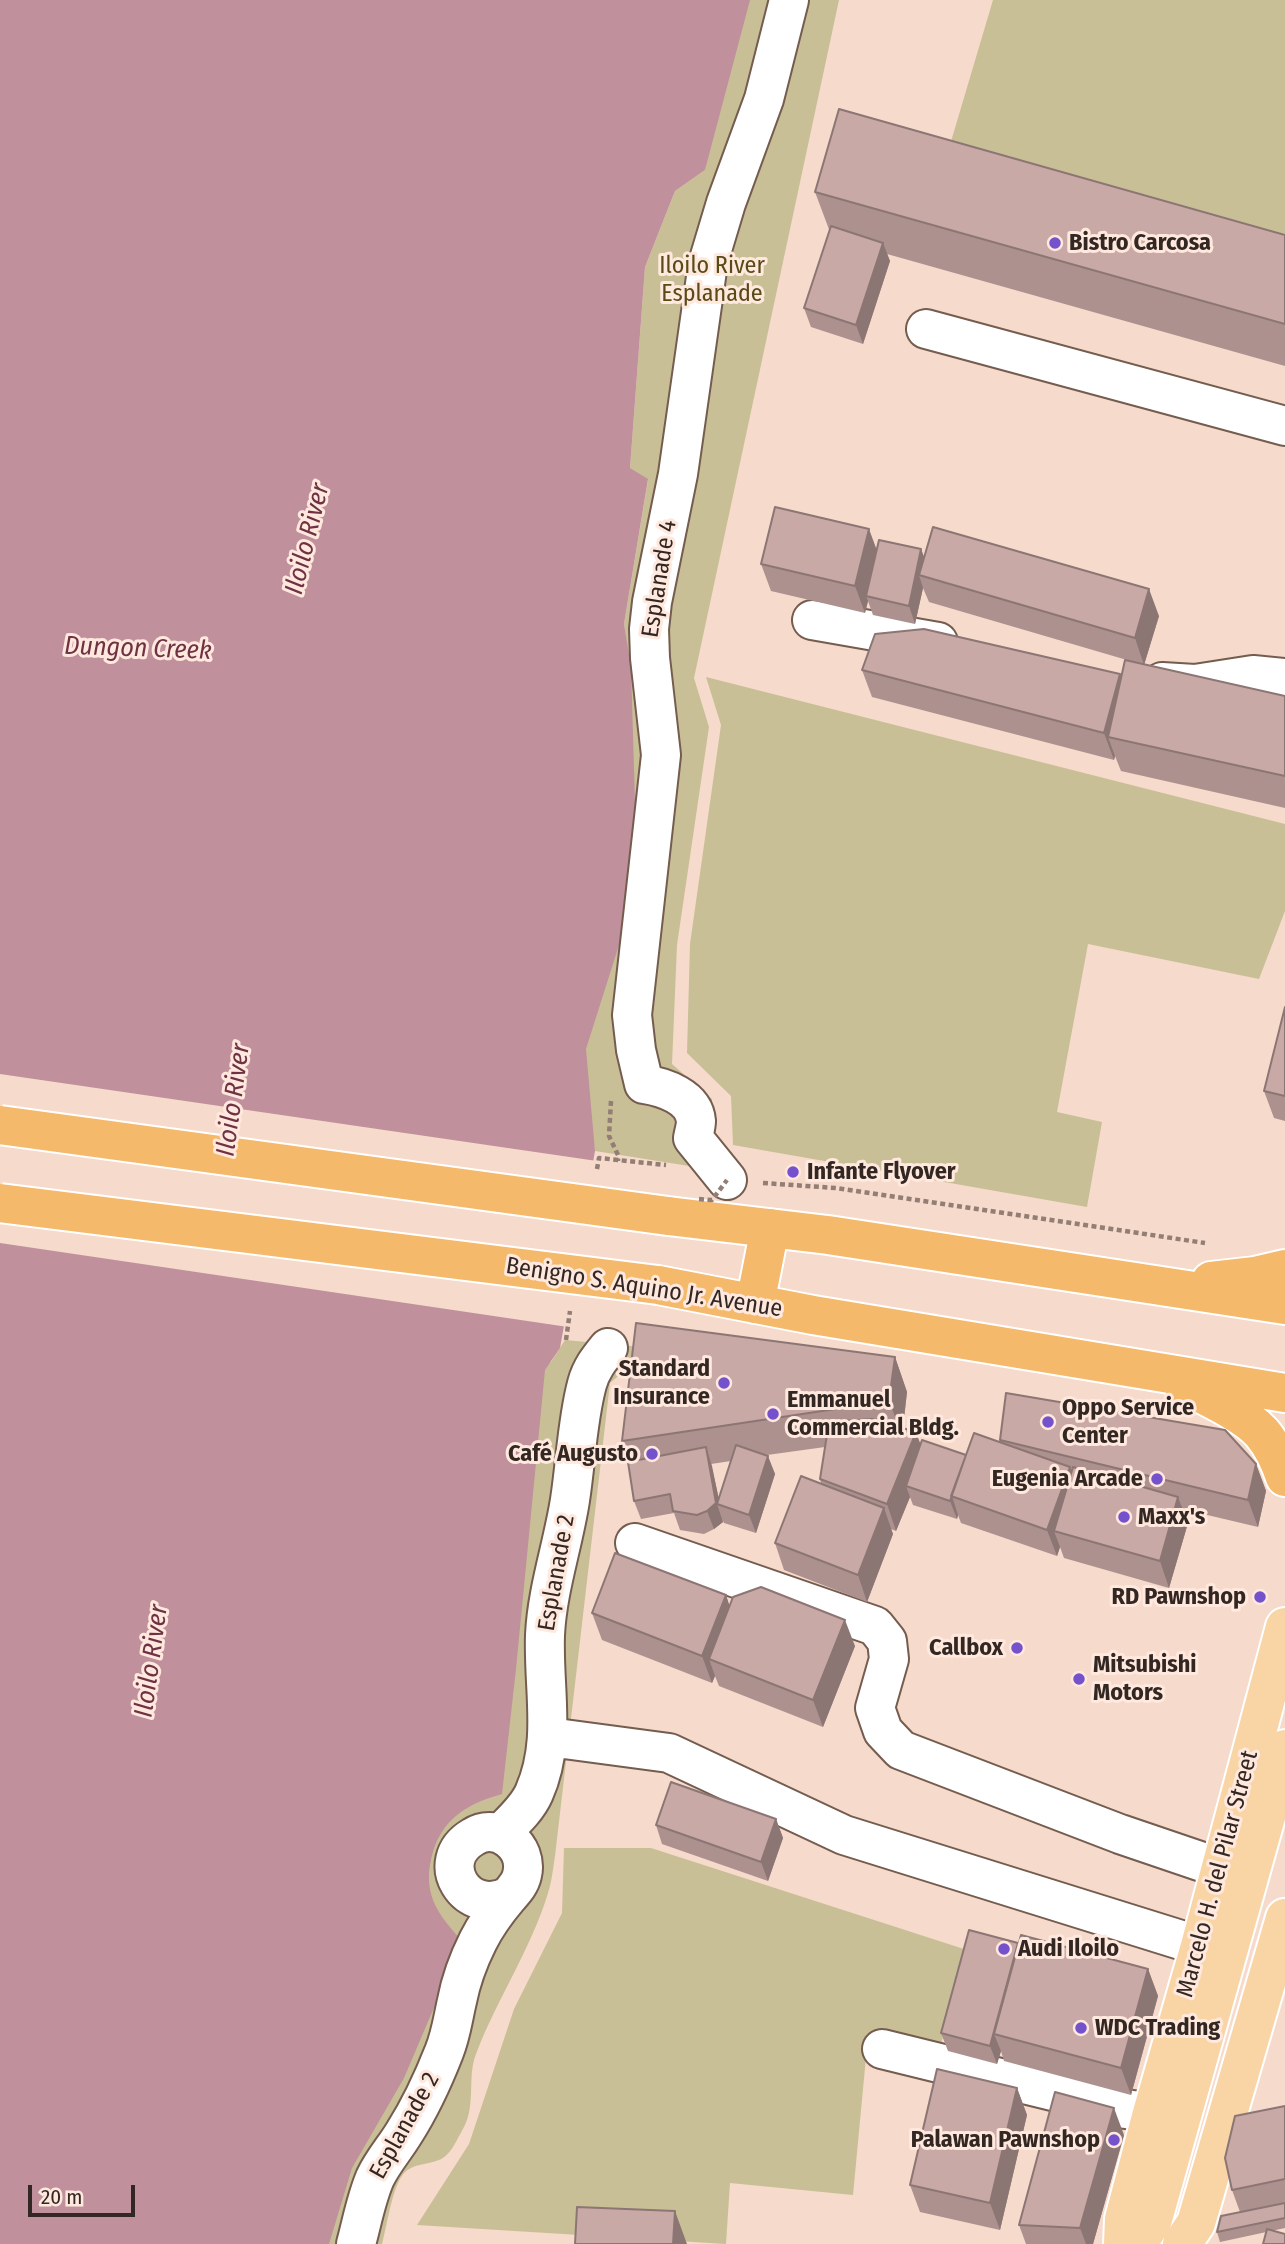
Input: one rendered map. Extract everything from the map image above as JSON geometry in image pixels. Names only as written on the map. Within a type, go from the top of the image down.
[{"type":"highway","points":[[0,1125],[769,1228],[1285,1305]]},
{"type":"highway","name":"Benigno S. Aquino Jr. Avenue","points":[[0,1203],[658,1285],[755,1304],[1285,1393]]},
{"type":"highway","points":[[755,1304],[769,1228]]},
{"type":"highway","points":[[1159,1285],[1255,1276],[1285,1269]]},
{"type":"highway","points":[[1146,1368],[1201,1393],[1248,1421],[1263,1434],[1281,1464],[1285,1477]]},
{"type":"main road","name":"Marcelo H. del Pilar Street","points":[[1123,2244],[1124,2219],[1285,1627]]},
{"type":"main road","name":"Marcelo H. del Pilar Street","points":[[1150,2236],[1285,1749]]},
{"type":"main road","points":[[1182,2244],[1196,2223],[1285,1918]]},
{"type":"street","name":"Esplanade 4","points":[[693,1138],[696,1121],[691,1108],[682,1098],[669,1090],[644,1084],[633,1031],[633,1000],[661,755],[649,629],[678,474],[708,262],[726,202],[764,99],[789,0]]},
{"type":"street","points":[[926,329],[1285,426]]},
{"type":"street","points":[[812,620],[973,649]]},
{"type":"street","points":[[1134,677],[1195,684],[1253,675],[1285,678]]},
{"type":"street","points":[[693,1138],[740,1181]]},
{"type":"street","name":"Esplanade 2","points":[[356,2244],[374,2180],[413,2118],[446,2049],[461,1985],[471,1956],[489,1922],[522,1878],[524,1866],[517,1845],[500,1834],[534,1794],[548,1737],[545,1636],[549,1600],[570,1499],[587,1383],[594,1364],[608,1348]]},
{"type":"street","points":[[635,1543],[875,1626],[887,1641],[889,1659],[875,1708],[883,1731],[901,1750],[1121,1834],[1220,1868]]},
{"type":"street","points":[[548,1737],[669,1753],[844,1835],[1199,1946]]},
{"type":"street","points":[[500,1834],[486,1832],[475,1835],[466,1842],[458,1851],[454,1862],[455,1874],[466,1893],[476,1899],[498,1901],[509,1896]]},
{"type":"street","points":[[882,2049],[1126,2109],[1152,2113]]},
{"type":"path","points":[[599,1158],[654,1165],[676,1164],[689,1149],[693,1138]]},
{"type":"path","points":[[740,1181],[836,1188],[1209,1244]]},
{"type":"green space","name":"Iloilo River Esplanade","points":[[730,0],[839,0],[694,678],[709,727],[677,945],[672,1064],[712,1099],[708,1169],[595,1151],[571,998],[630,667],[624,624],[648,480],[630,468],[645,267],[675,191],[705,170]]},
{"type":"green space","points":[[993,0],[1285,0],[1285,260],[944,165]]},
{"type":"green space","points":[[706,677],[1285,824],[1285,911],[1259,979],[1088,944],[1057,1112],[1102,1122],[1087,1207],[733,1145],[731,1096],[687,1053],[690,944],[721,725]]},
{"type":"green space","points":[[565,1340],[652,1348],[610,1383],[555,1856],[548,1893],[533,1934],[476,2054],[470,2109],[464,2127],[451,2150],[443,2158],[412,2167],[404,2173],[393,2197],[382,2244],[290,2244],[509,1389],[551,1362]]},
{"type":"green space","points":[[564,1848],[651,1848],[964,1949],[941,2045],[868,2036],[853,2195],[730,2183],[726,2244],[417,2225],[469,2144],[514,2009],[562,1913]]},
{"type":"water","points":[[0,0],[750,0],[705,170],[675,191],[645,267],[630,468],[648,479],[624,624],[631,667],[635,802],[643,834],[632,904],[586,1049],[595,1151],[560,1348],[545,1370],[502,1794],[463,1810],[445,1827],[433,1850],[429,1877],[431,1895],[441,1915],[459,1938],[447,1977],[404,2078],[352,2168],[329,2244],[0,2244]]},
{"type":"pier","points":[[0,1074],[597,1161],[568,1327],[0,1243]]},
{"type":"building","points":[[839,109],[1285,235],[1285,324],[815,192]]},
{"type":"building","points":[[831,226],[883,243],[856,325],[804,308]]},
{"type":"building","points":[[775,507],[869,529],[855,586],[761,564]]},
{"type":"building","points":[[933,527],[1149,589],[1135,638],[919,575]]},
{"type":"building","points":[[879,540],[921,549],[909,606],[866,596]]},
{"type":"building","points":[[924,629],[1120,674],[1104,733],[862,670],[875,634]]},
{"type":"building","points":[[1125,660],[1285,696],[1285,776],[1108,737]]},
{"type":"building","points":[[1285,1007],[1285,1096],[1264,1091]]},
{"type":"building","points":[[636,1323],[895,1357],[889,1401],[622,1441]]},
{"type":"building","points":[[1006,1393],[1225,1430],[1256,1464],[1248,1500],[1000,1440]]},
{"type":"building","points":[[872,1419],[916,1432],[887,1504],[820,1479],[829,1422]]},
{"type":"building","points":[[974,1433],[1070,1467],[1047,1530],[951,1496]]},
{"type":"building","points":[[922,1440],[966,1455],[950,1501],[906,1486]]},
{"type":"building","points":[[736,1445],[768,1456],[749,1515],[717,1504]]},
{"type":"building","points":[[706,1447],[716,1503],[707,1511],[697,1515],[673,1511],[670,1494],[634,1501],[628,1462]]},
{"type":"building","points":[[1073,1467],[1178,1497],[1160,1561],[1054,1531]]},
{"type":"building","points":[[801,1476],[884,1508],[858,1575],[775,1543]]},
{"type":"building","points":[[615,1553],[726,1595],[702,1656],[592,1613]]},
{"type":"building","points":[[761,1587],[845,1620],[813,1700],[709,1659],[733,1597]]},
{"type":"building","points":[[671,1782],[776,1819],[761,1862],[656,1825]]},
{"type":"building","points":[[969,1930],[1018,1943],[990,2046],[941,2033]]},
{"type":"building","name":"WDC Trading","points":[[1021,1935],[1148,1969],[1121,2068],[994,2034]]},
{"type":"building","points":[[937,2069],[1017,2088],[990,2203],[910,2185]]},
{"type":"building","points":[[1055,2092],[1114,2108],[1080,2228],[1019,2225]]},
{"type":"building","points":[[1285,2106],[1285,2179],[1232,2190],[1225,2158],[1235,2116]]},
{"type":"building","points":[[1285,2203],[1285,2218],[1217,2232],[1221,2216]]},
{"type":"building","points":[[577,2207],[675,2211],[673,2244],[575,2244]]},
{"type":"building","points":[[1267,2229],[1285,2234],[1285,2244],[1263,2244]]},
{"type":"place","name":"Bistro Carcosa","points":[[1055,243]]},
{"type":"place","name":"Infante Flyover","points":[[793,1172]]},
{"type":"place","name":"Standard Insurance","points":[[724,1383]]},
{"type":"place","name":"Emmanuel Commercial Bldg.","points":[[773,1414]]},
{"type":"place","name":"Oppo Service Center","points":[[1048,1422]]},
{"type":"place","name":"Café Augusto","points":[[652,1454]]},
{"type":"place","name":"Eugenia Arcade","points":[[1157,1479]]},
{"type":"place","name":"Maxx's","points":[[1124,1517]]},
{"type":"place","name":"RD Pawnshop","points":[[1260,1597]]},
{"type":"place","name":"Callbox","points":[[1017,1648]]},
{"type":"place","name":"Mitsubishi Motors","points":[[1079,1679]]},
{"type":"place","name":"Audi Iloilo","points":[[1004,1949]]},
{"type":"place","name":"WDC Trading","points":[[1081,2028]]},
{"type":"place","name":"Palawan Pawnshop","points":[[1114,2140]]},
{"type":"water label","name":"Iloilo River","points":[[308,539]]},
{"type":"water label","name":"Dungon Creek","points":[[138,649]]},
{"type":"water label","name":"Iloilo River","points":[[234,1100]]},
{"type":"water label","name":"Iloilo River","points":[[152,1661]]}]
